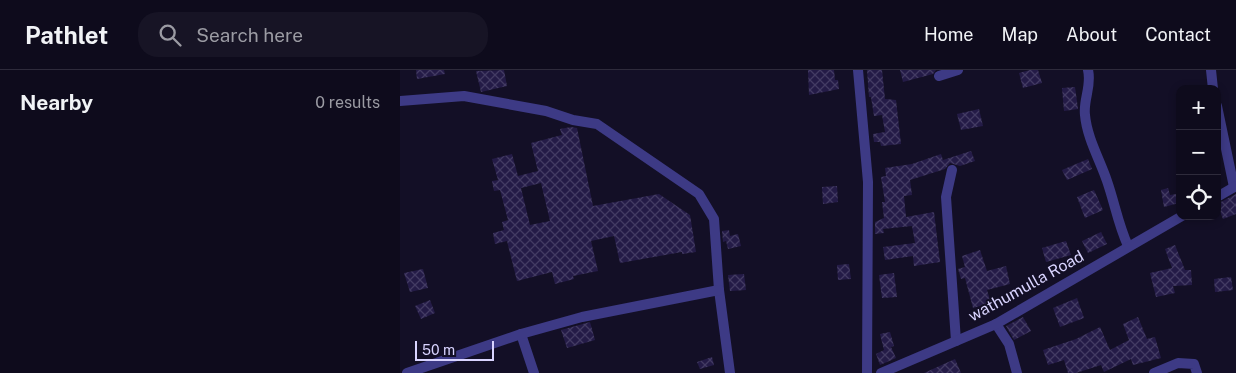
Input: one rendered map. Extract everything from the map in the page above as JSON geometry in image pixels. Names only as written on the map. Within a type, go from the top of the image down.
[{"type":"street","points":[[858,70],[868,182],[867,373]]},
{"type":"street","points":[[939,76],[958,70]]},
{"type":"street","points":[[1088,70],[1090,78],[1085,115],[1092,141],[1108,183],[1118,223],[1128,246]]},
{"type":"street","points":[[1211,70],[1213,85]]},
{"type":"street","points":[[400,101],[464,96],[546,111],[573,120],[597,124],[698,194],[714,219],[719,290],[730,373]]},
{"type":"street","points":[[1221,124],[1235,187],[1221,194]]},
{"type":"street","points":[[952,170],[946,197],[956,340]]},
{"type":"street","name":"wathumulla Road","points":[[881,373],[996,324],[1176,219]]},
{"type":"street","points":[[407,373],[521,334],[582,317],[719,290]]},
{"type":"street","points":[[996,324],[1009,344],[1017,373]]},
{"type":"street","points":[[521,334],[534,373]]},
{"type":"street","points":[[1154,373],[1178,364],[1194,364],[1196,373]]},
{"type":"building","points":[[416,70],[444,70],[445,74],[417,79]]},
{"type":"building","points":[[504,70],[507,86],[481,92],[476,71]]},
{"type":"building","points":[[808,70],[834,70],[835,80],[838,80],[839,89],[809,95]]},
{"type":"building","points":[[867,70],[882,70],[885,99],[896,100],[901,144],[881,146],[880,142],[874,142],[873,134],[885,132],[882,115],[874,116],[871,97],[869,97]]},
{"type":"building","points":[[900,70],[936,70],[933,74],[903,82]]},
{"type":"building","points":[[1038,70],[1042,83],[1023,88],[1019,73]]},
{"type":"building","points":[[1075,87],[1078,109],[1064,111],[1062,88]]},
{"type":"building","points":[[979,109],[983,126],[961,130],[957,114]]},
{"type":"building","points":[[577,128],[593,206],[659,194],[690,215],[696,252],[682,254],[682,252],[620,263],[614,236],[591,241],[598,271],[573,276],[574,279],[555,284],[552,272],[517,281],[507,241],[495,244],[493,233],[504,230],[502,222],[508,220],[500,190],[494,191],[492,181],[498,180],[492,159],[512,154],[518,176],[538,171],[531,143],[562,135],[560,129]],"holes":[[[541,183],[550,221],[530,225],[521,188]]]},
{"type":"building","points":[[971,151],[975,161],[960,166],[950,163],[945,169],[910,180],[912,195],[904,196],[906,217],[934,212],[940,262],[914,266],[913,256],[885,260],[883,247],[915,243],[912,226],[883,229],[884,233],[875,234],[875,222],[884,218],[882,202],[885,202],[881,177],[886,176],[885,168],[912,164],[941,154],[943,160]]},
{"type":"building","points":[[1088,159],[1092,169],[1067,180],[1062,170]]},
{"type":"building","points":[[837,186],[838,202],[823,204],[822,187]]},
{"type":"building","points":[[1168,188],[1170,195],[1176,194],[1176,204],[1164,207],[1161,190]]},
{"type":"building","points":[[1094,190],[1103,210],[1085,218],[1077,197]]},
{"type":"building","points":[[1236,194],[1236,214],[1223,219],[1221,202]]},
{"type":"building","points":[[729,230],[730,236],[738,234],[741,246],[728,249],[726,241],[723,242],[722,231]]},
{"type":"building","points":[[1101,232],[1107,244],[1088,253],[1082,241]]},
{"type":"building","points":[[1066,241],[1071,255],[1046,262],[1042,248]]},
{"type":"building","points":[[1175,245],[1185,270],[1191,270],[1192,285],[1173,286],[1175,293],[1156,297],[1150,273],[1172,268],[1165,249]]},
{"type":"building","points":[[980,250],[987,271],[1006,266],[1010,284],[987,290],[991,303],[973,308],[965,278],[961,279],[958,269],[965,267],[962,256]]},
{"type":"building","points":[[849,264],[851,279],[838,280],[837,265]]},
{"type":"building","points":[[423,269],[428,288],[410,292],[404,273]]},
{"type":"building","points":[[894,273],[897,297],[882,298],[879,275]]},
{"type":"building","points":[[744,274],[746,290],[730,291],[728,275]]},
{"type":"building","points":[[1231,277],[1233,290],[1215,292],[1214,279]]},
{"type":"building","points":[[1077,298],[1084,318],[1060,327],[1053,308]]},
{"type":"building","points":[[430,300],[435,313],[421,319],[415,306]]},
{"type":"building","points":[[1023,317],[1031,331],[1014,340],[1006,326]]},
{"type":"building","points":[[1138,317],[1147,339],[1155,337],[1161,358],[1133,365],[1131,359],[1104,372],[1101,365],[1076,373],[1068,373],[1064,360],[1048,365],[1043,350],[1076,339],[1100,327],[1110,350],[1129,340],[1123,324]]},
{"type":"building","points":[[590,322],[595,340],[567,348],[561,330]]},
{"type":"building","points":[[890,332],[894,346],[891,347],[896,358],[880,365],[876,354],[884,350],[880,334]]},
{"type":"building","points":[[712,357],[714,365],[700,369],[697,362]]},
{"type":"building","points":[[955,359],[961,373],[924,373]]}]
